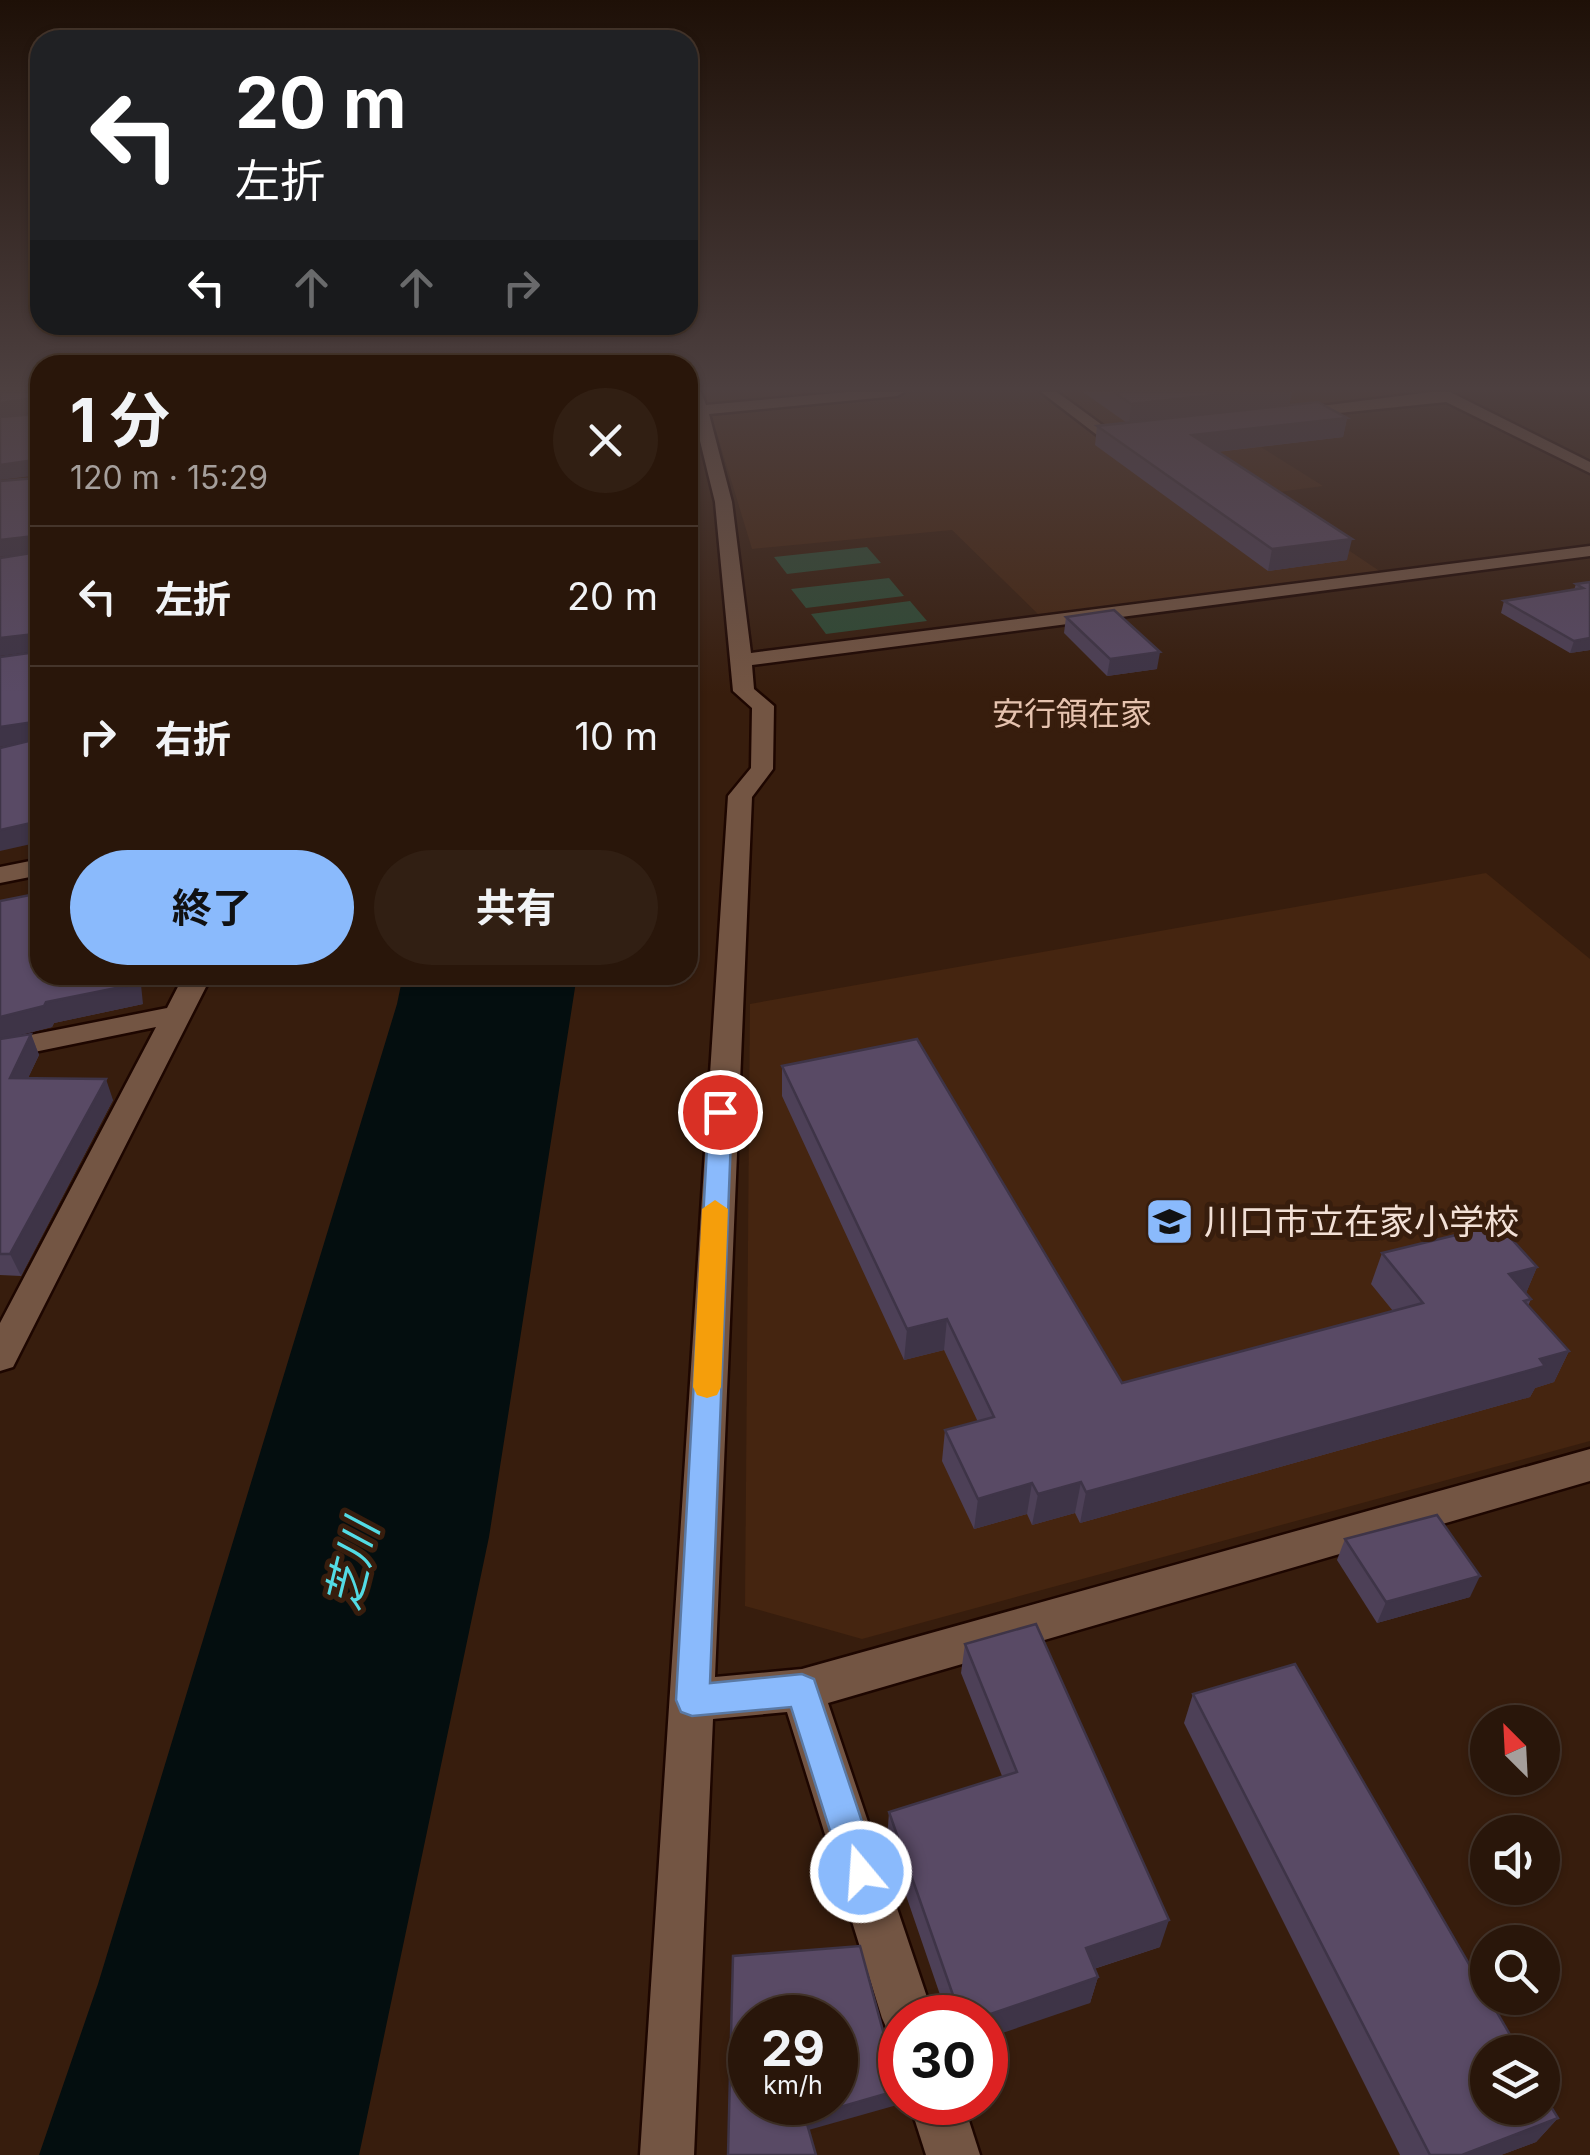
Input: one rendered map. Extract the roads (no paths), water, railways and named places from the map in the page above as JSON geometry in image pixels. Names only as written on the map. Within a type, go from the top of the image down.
[{"type":"street","points":[[667,2155],[740,796],[762,770],[763,706],[744,690],[738,585],[721,493]]},
{"type":"street","points":[[742,660],[1590,551]]},
{"type":"street","points":[[0,875],[30,869]]},
{"type":"street","points":[[0,1357],[193,985]]},
{"type":"street","points":[[0,1050],[179,1014]]},
{"type":"street","points":[[692,1700],[802,1690],[1590,1465]]},
{"type":"street","points":[[802,1690],[901,1995]]},
{"type":"street","points":[[943,2125],[953,2155]]},
{"type":"water","name":"芝川","points":[[401,985],[575,985],[489,1537],[359,2155],[39,2155],[98,1984]]},
{"type":"place","name":"川口市立在家小学校","points":[[1169,1222]]},
{"type":"district","name":"安行領在家","points":[[1072,714]]}]
